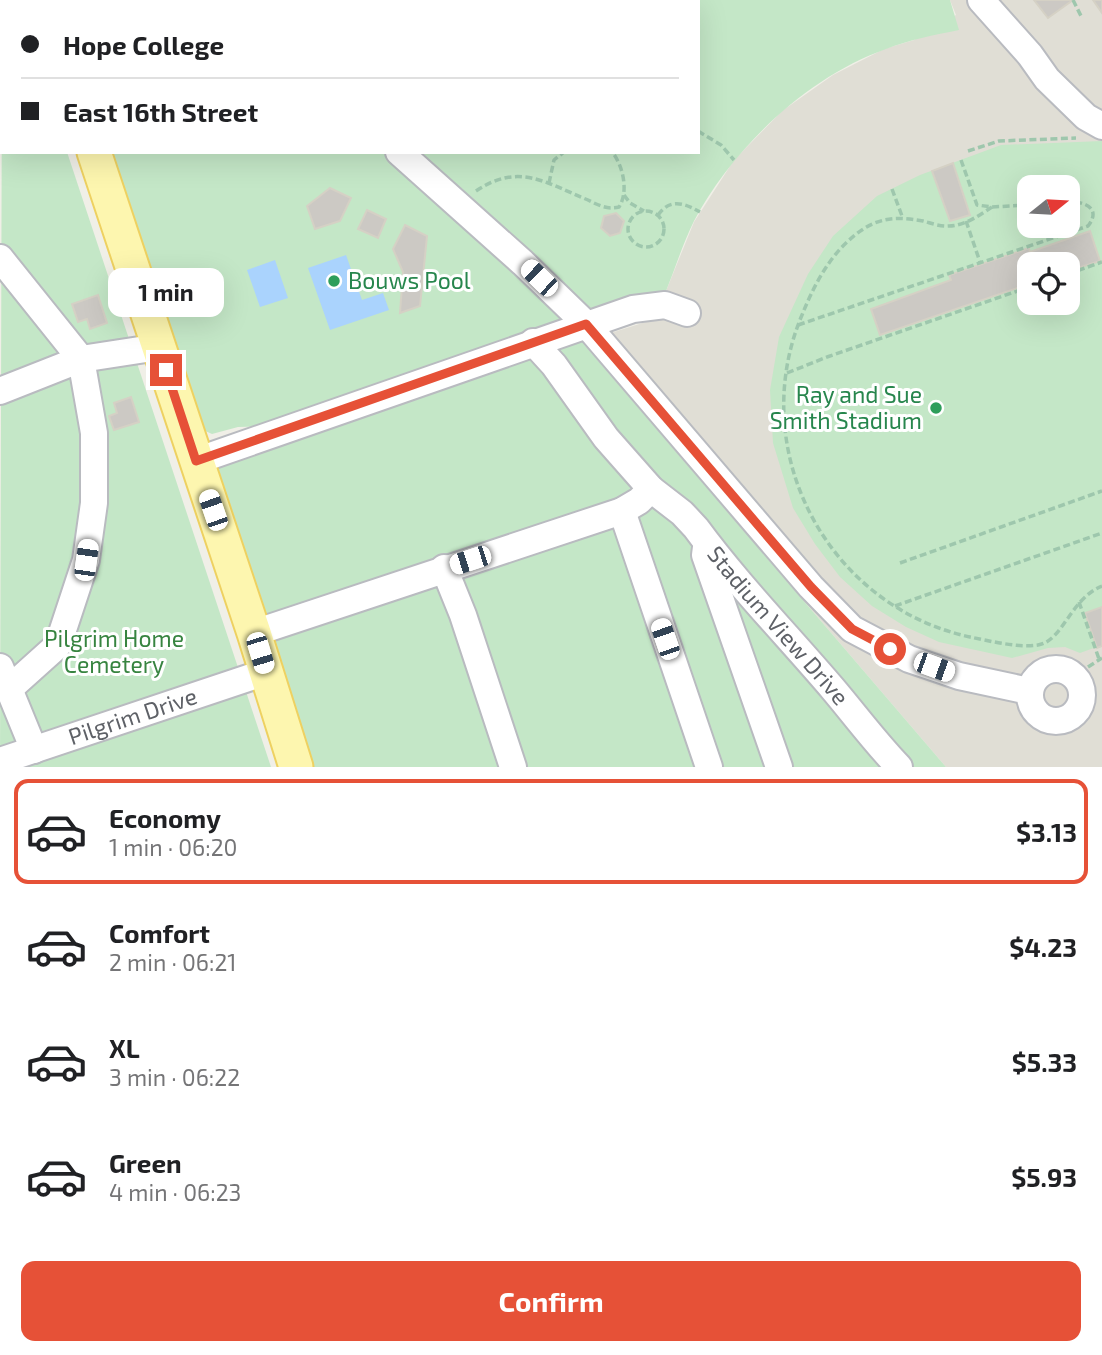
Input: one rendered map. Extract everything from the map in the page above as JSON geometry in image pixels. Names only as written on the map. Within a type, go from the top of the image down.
[{"type":"main road","points":[[95,154],[296,767]]},
{"type":"lane","points":[[981,0],[1030,55],[1046,79],[1086,117],[1094,132]]},
{"type":"lane","points":[[401,154],[523,263],[586,324],[811,587],[852,629],[909,659],[959,677],[1029,691]]},
{"type":"lane","points":[[0,258],[81,359],[94,433],[94,503],[86,560],[58,645],[4,678],[34,750]]},
{"type":"lane","points":[[196,461],[633,309],[665,305],[687,313]]},
{"type":"lane","name":"Stadium View Drive","points":[[533,342],[554,365],[606,438],[652,489],[682,513],[783,634],[834,690],[873,740],[899,767]]},
{"type":"lane","points":[[0,391],[81,359],[159,347]]},
{"type":"lane","points":[[254,633],[622,511],[652,489]]},
{"type":"lane","points":[[622,511],[709,767]]},
{"type":"lane","points":[[706,541],[705,555],[779,767]]},
{"type":"lane","points":[[444,568],[463,615],[513,767]]},
{"type":"lane","name":"Pilgrim Drive","points":[[0,761],[266,672]]},
{"type":"path","points":[[1073,0],[1081,16]]},
{"type":"path","points":[[700,132],[721,145],[734,160]]},
{"type":"path","points":[[968,151],[999,141],[1094,132]]},
{"type":"path","points":[[549,183],[554,160],[562,154]]},
{"type":"path","points":[[457,204],[500,177],[526,177],[549,183],[601,206],[612,209],[619,207],[624,195],[621,167],[613,154]]},
{"type":"path","points":[[961,160],[977,205],[1017,206]]},
{"type":"path","points":[[892,189],[902,218]]},
{"type":"path","points":[[624,195],[630,203],[658,215],[664,225],[662,236],[655,244],[644,247],[634,242],[628,231],[631,219],[645,211]]},
{"type":"path","points":[[658,215],[667,205],[676,202],[700,212]]},
{"type":"path","points":[[1080,203],[1088,204],[1096,216],[1088,226],[1080,229]]},
{"type":"path","points":[[992,207],[976,218],[950,227],[888,218],[874,223],[844,244],[818,282],[792,338],[784,402],[787,446],[793,474],[807,511],[856,575],[874,593],[924,623],[948,632],[989,641],[1037,645],[1053,639],[1079,601],[1102,586]]},
{"type":"path","points":[[966,222],[980,263]]},
{"type":"path","points":[[798,325],[1053,238]]},
{"type":"path","points":[[1080,270],[1102,262]]},
{"type":"path","points":[[786,373],[1017,291]]},
{"type":"path","points":[[900,563],[1102,491]]},
{"type":"path","points":[[895,606],[1102,533]]},
{"type":"path","points":[[1079,601],[1100,658],[1088,667]]},
{"type":"shaded area","points":[[950,0],[1102,0],[1102,767],[946,767],[582,342],[665,316],[666,291],[694,222],[734,160],[782,111],[833,75],[884,49],[914,40],[956,15]]},
{"type":"green space","points":[[700,0],[950,0],[959,30],[904,43],[857,61],[801,96],[751,142],[729,167],[694,221],[666,291],[515,339],[278,426],[238,427],[212,434],[201,429],[107,154],[700,154]]},
{"type":"green space","name":"Ray and Sue Smith Stadium","points":[[1102,141],[1102,645],[1080,653],[1065,647],[1048,648],[1012,658],[939,642],[906,627],[872,606],[840,577],[793,508],[773,443],[770,390],[779,337],[808,274],[833,236],[877,196],[920,175],[1001,145]]},
{"type":"green space","name":"Pilgrim Home Cemetery","points":[[2,154],[68,154],[271,767],[0,767]]},
{"type":"green space","points":[[582,342],[946,767],[312,767],[212,466],[496,367]]},
{"type":"water","points":[[346,255],[362,300],[383,293],[389,310],[330,330],[308,268]]},
{"type":"water","points":[[275,260],[288,298],[260,307],[247,270]]},
{"type":"building","points":[[1034,0],[1073,0],[1048,18]]},
{"type":"building","points":[[1093,0],[1102,0],[1102,13]]},
{"type":"building","points":[[953,163],[970,215],[950,221],[932,171]]},
{"type":"building","points":[[330,188],[351,198],[340,221],[315,229],[307,206]]},
{"type":"building","points":[[367,210],[386,219],[378,238],[358,229]]},
{"type":"building","points":[[616,213],[624,221],[620,233],[610,236],[601,228],[604,216]]},
{"type":"building","points":[[405,225],[427,236],[420,306],[400,313],[403,272],[393,249]]},
{"type":"building","points":[[1090,231],[1100,261],[1080,267],[1080,252],[1030,252],[1070,238],[1080,238],[1080,234]]},
{"type":"building","points":[[1017,252],[1017,288],[880,335],[871,309],[951,280],[949,275]]},
{"type":"building","points":[[98,295],[107,323],[90,329],[87,319],[78,322],[72,304]]},
{"type":"building","points":[[131,397],[139,422],[114,430],[109,416],[117,413],[114,403]]},
{"type":"building","points":[[1102,607],[1102,646],[1097,648],[1085,613]]},
{"type":"place","name":"Bouws Pool","points":[[334,281]]},
{"type":"place","name":"Ray and Sue Smith Stadium","points":[[936,408]]},
{"type":"route","points":[[166,370],[196,461],[586,324],[811,587],[852,629],[890,649]]}]
